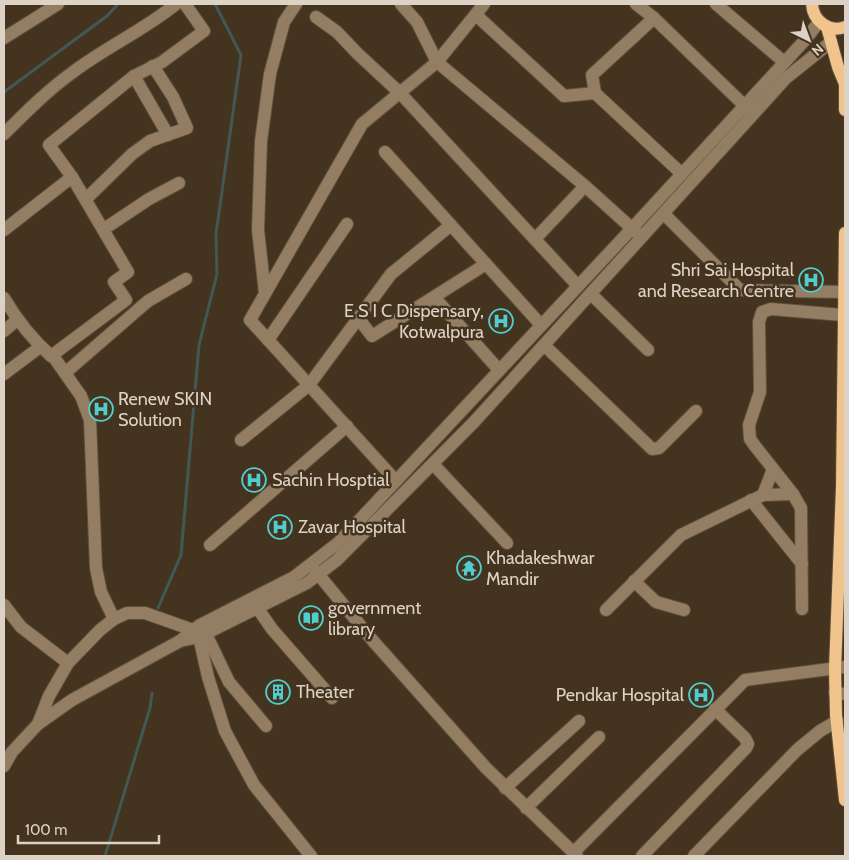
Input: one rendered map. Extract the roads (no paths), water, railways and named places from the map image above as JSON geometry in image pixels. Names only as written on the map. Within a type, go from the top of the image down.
[{"type":"main road","points":[[812,4],[815,16],[824,25],[845,84],[845,110]]},
{"type":"main road","points":[[824,25],[834,29],[845,27]]},
{"type":"main road","points":[[845,232],[839,717],[845,800]]},
{"type":"street","points":[[4,38],[58,4]]},
{"type":"street","points":[[4,134],[52,88],[74,71],[158,18],[176,4]]},
{"type":"street","points":[[51,356],[126,300],[114,282],[128,272],[86,199],[49,145],[134,76],[153,66],[204,31],[185,4]]},
{"type":"street","points":[[265,293],[258,230],[262,141],[270,74],[284,22],[296,4]]},
{"type":"street","points":[[401,4],[417,22],[437,62],[585,186],[642,237]]},
{"type":"street","points":[[636,4],[654,18],[749,110]]},
{"type":"street","points":[[716,4],[784,62]]},
{"type":"street","points":[[396,481],[250,320],[362,124],[437,62],[478,8],[564,96],[595,93]]},
{"type":"street","points":[[316,17],[337,32],[400,93],[578,286]]},
{"type":"street","points":[[654,18],[592,76],[595,93],[682,174]]},
{"type":"street","points":[[199,634],[230,608],[294,577],[337,560],[474,422],[664,214],[749,110],[784,62],[824,25]]},
{"type":"street","points":[[4,766],[8,752],[38,724],[72,700],[180,641],[258,609],[306,583],[314,569],[682,174],[749,110],[831,42]]},
{"type":"street","points":[[86,199],[132,154],[150,141],[187,128],[173,97],[153,66]]},
{"type":"street","points":[[134,76],[168,135]]},
{"type":"street","points":[[385,152],[542,325]]},
{"type":"street","points":[[4,230],[72,177]]},
{"type":"street","points":[[104,229],[150,199],[179,183]]},
{"type":"street","points":[[535,239],[585,186]]},
{"type":"street","points":[[664,214],[740,290],[843,292]]},
{"type":"street","points":[[268,340],[347,224]]},
{"type":"street","points":[[241,440],[309,385],[391,274],[451,225]]},
{"type":"street","points":[[358,318],[372,336],[486,264]]},
{"type":"street","points":[[64,373],[148,301],[186,279]]},
{"type":"street","points":[[590,294],[648,350]]},
{"type":"street","points":[[434,297],[499,370]]},
{"type":"street","points":[[4,298],[18,320],[40,346],[53,356],[81,396],[90,420],[96,568],[101,592],[114,619]]},
{"type":"street","points":[[802,609],[802,512],[793,494],[750,439],[749,425],[760,392],[759,322],[760,315],[764,310],[770,309],[844,311]]},
{"type":"street","points":[[4,331],[18,320]]},
{"type":"street","points":[[544,345],[652,449],[659,448],[696,411]]},
{"type":"street","points":[[4,374],[40,346]]},
{"type":"street","points":[[210,545],[347,426]]},
{"type":"street","points":[[433,464],[507,543]]},
{"type":"street","points":[[757,497],[773,469]]},
{"type":"street","points":[[606,610],[681,535],[757,497],[793,494]]},
{"type":"street","points":[[757,497],[802,564]]},
{"type":"street","points":[[314,569],[374,642],[486,768],[575,854],[745,680],[840,668]]},
{"type":"street","points":[[634,581],[656,602],[684,610]]},
{"type":"street","points":[[4,606],[21,627],[68,663]]},
{"type":"street","points":[[258,609],[272,630],[332,698]]},
{"type":"street","points":[[38,724],[49,696],[68,663],[100,630],[114,619],[127,613],[145,613],[199,634],[229,682],[266,726]]},
{"type":"street","points":[[199,634],[208,677],[225,731],[254,785],[311,856]]},
{"type":"street","points":[[642,856],[748,744],[745,738],[715,709]]},
{"type":"street","points":[[694,856],[797,750],[839,717]]},
{"type":"street","points":[[505,788],[579,721]]},
{"type":"street","points":[[526,808],[599,737]]},
{"type":"waterway","points":[[4,92],[107,16],[118,4]]},
{"type":"waterway","points":[[158,608],[181,555],[199,345],[217,274],[216,234],[241,55],[215,4]]},
{"type":"waterway","points":[[105,856],[150,708],[152,693]]},
{"type":"place","name":"Shri Sai Hospital and Research Centre","points":[[811,280]]},
{"type":"place","name":"E S I C Dispensary, Kotwalpura","points":[[501,321]]},
{"type":"place","name":"Renew SKIN Solution","points":[[101,409]]},
{"type":"place","name":"Sachin Hosptial","points":[[254,480]]},
{"type":"place","name":"Zavar Hospital","points":[[280,527]]},
{"type":"place","name":"Khadakeshwar Mandir","points":[[469,568]]},
{"type":"place","name":"government library","points":[[311,618]]},
{"type":"place","name":"Theater","points":[[278,692]]},
{"type":"place","name":"Pendkar Hospital","points":[[701,695]]}]
